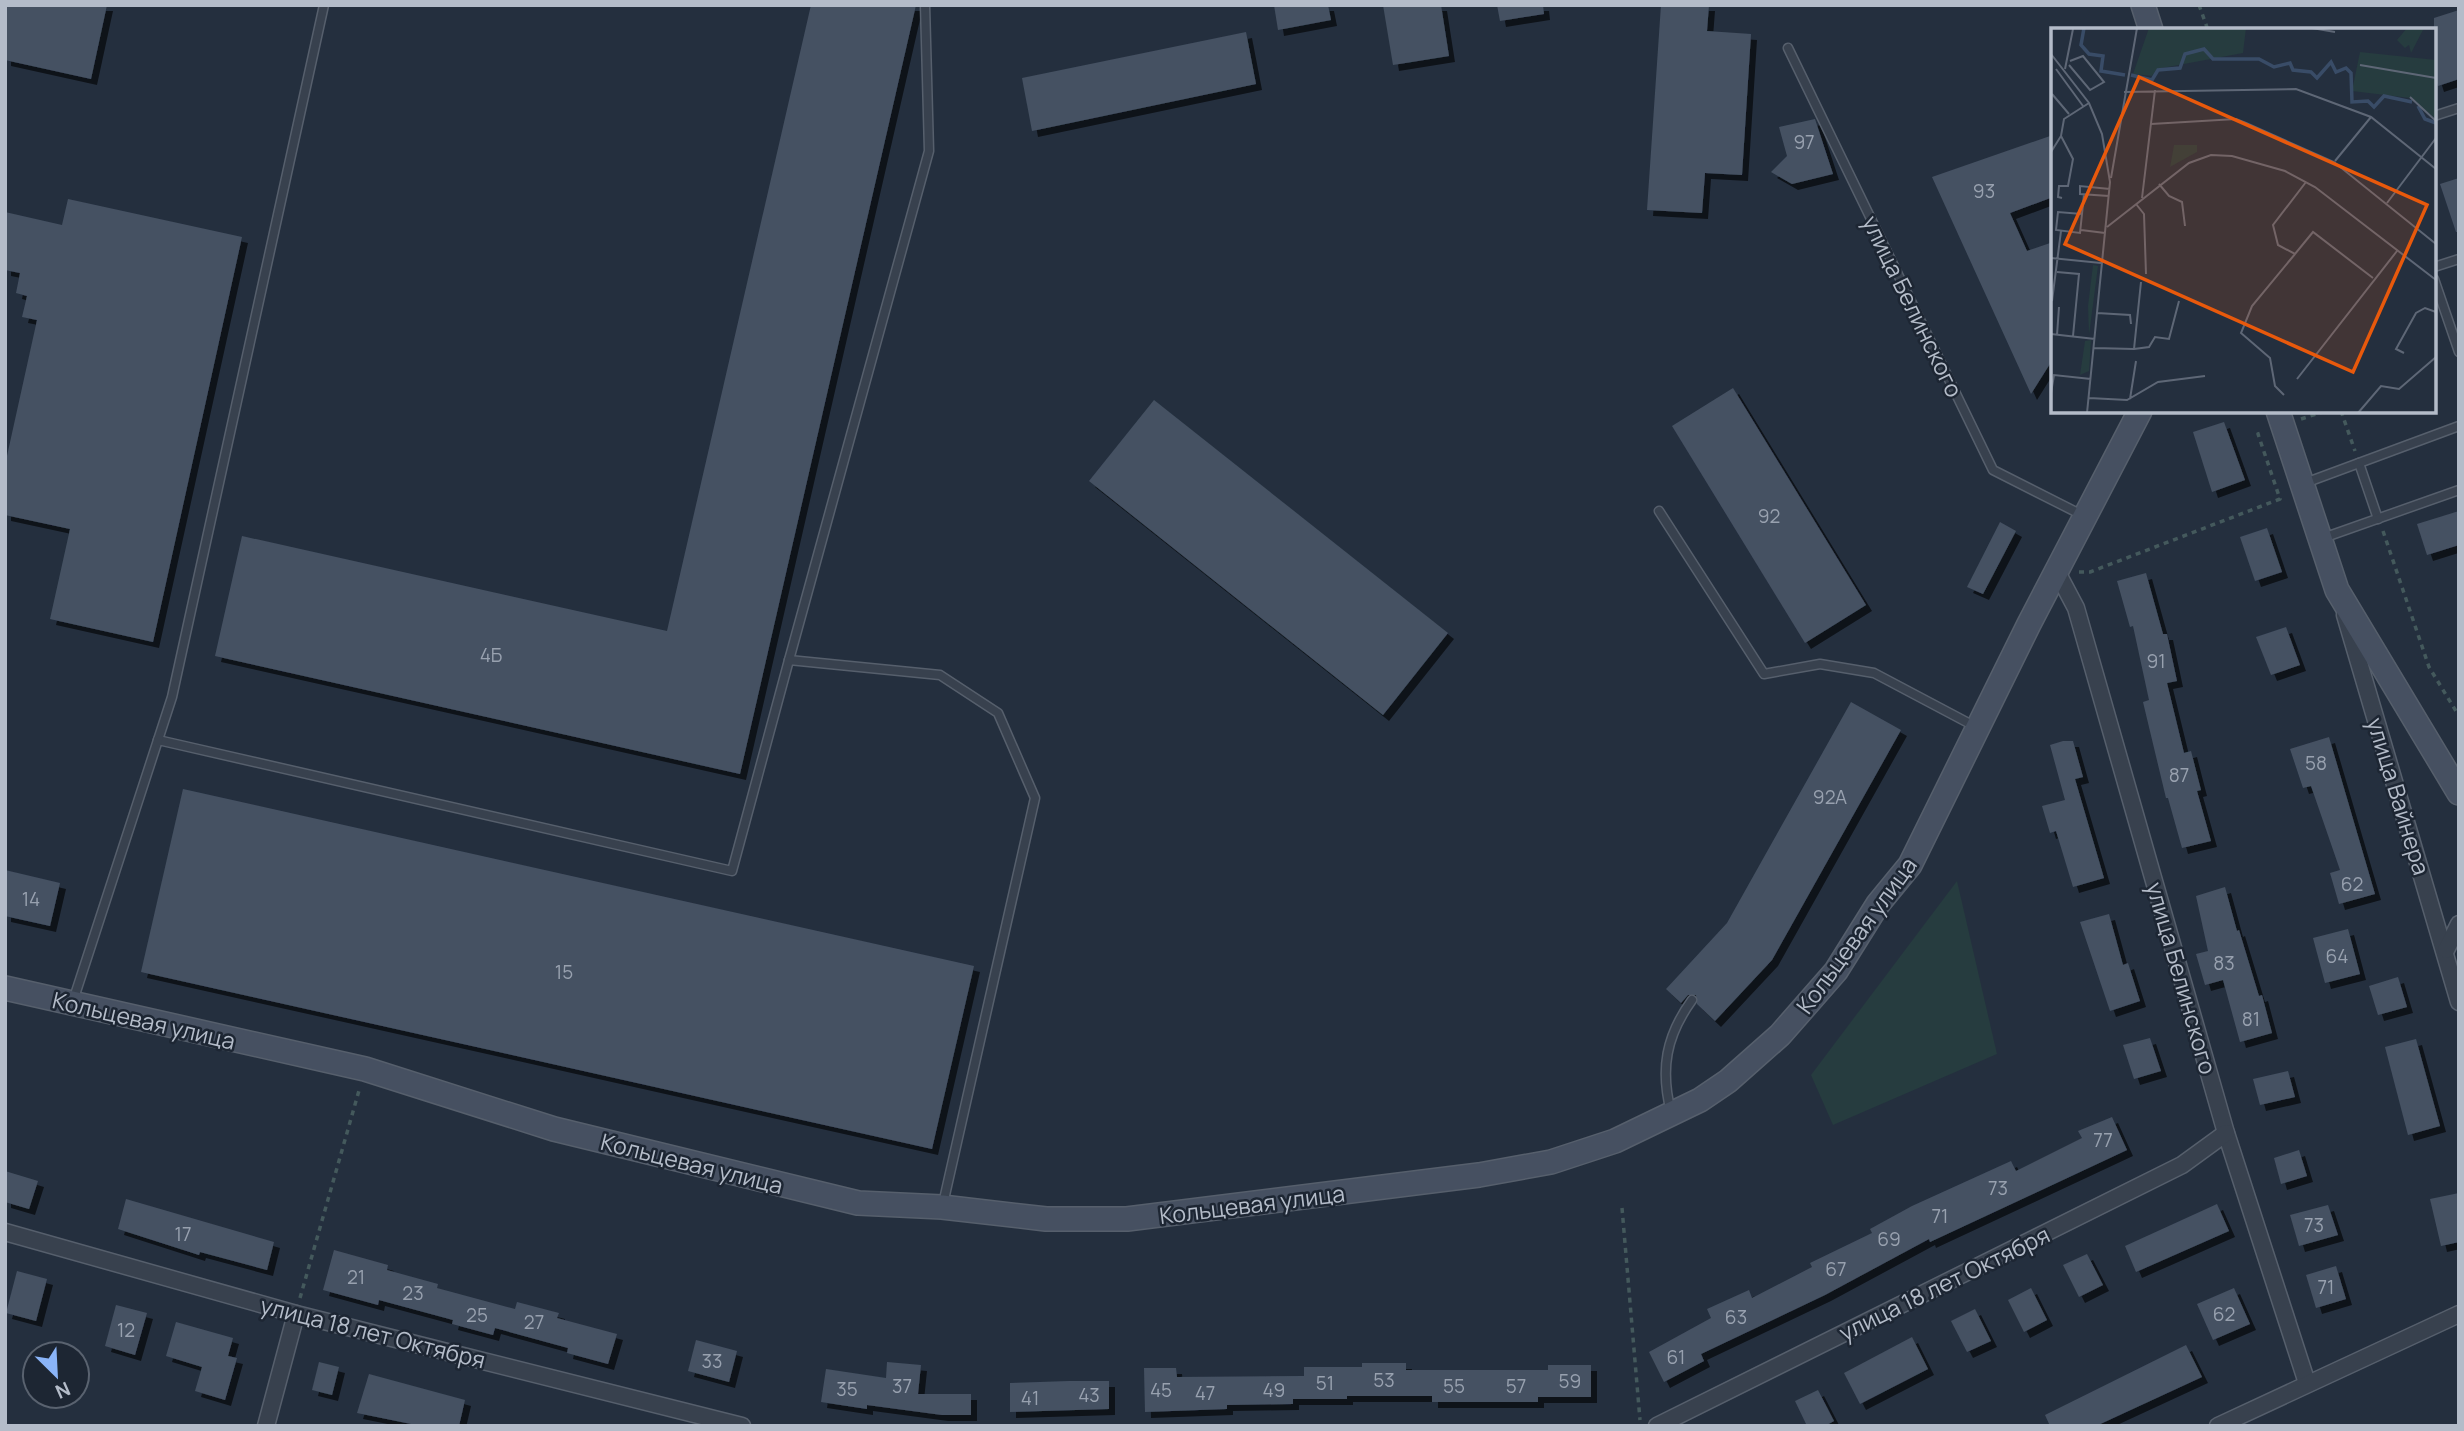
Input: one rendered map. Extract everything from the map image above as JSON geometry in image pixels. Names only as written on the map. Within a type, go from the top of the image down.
[{"type":"street","points":[[2143,5],[2150,28]]},
{"type":"street","name":"Кольцевая улица","points":[[5,988],[365,1069],[554,1129],[844,1200],[1085,1221],[1205,1211],[1551,1162],[1615,1141],[1672,1115],[1728,1081],[1802,1013],[1836,971],[1878,904],[1910,865],[2029,624],[2141,415]]},
{"type":"street","name":"улица Вайнера","points":[[2280,418],[2337,590],[2446,950],[2459,1002]]},
{"type":"street","name":"улица Белинского","points":[[2058,574],[2076,608],[2226,1133],[2307,1383]]},
{"type":"street","name":"улица Вайнера","points":[[2337,590],[2459,793]]},
{"type":"street","points":[[2446,950],[2459,924]]},
{"type":"street","name":"улица 18 лет Октября","points":[[1657,1426],[2182,1165],[2226,1133]]},
{"type":"street","name":"улица 18 лет Октября","points":[[5,1232],[296,1314],[742,1426]]},
{"type":"street","points":[[266,1426],[296,1314]]},
{"type":"street","points":[[2218,1426],[2459,1314]]},
{"type":"lane","points":[[72,1004],[172,697],[324,5]]},
{"type":"lane","points":[[158,740],[732,871],[929,151],[925,5]]},
{"type":"lane","name":"улица Белинского","points":[[1788,48],[1993,470],[2085,516]]},
{"type":"lane","points":[[2436,115],[2459,108]]},
{"type":"lane","points":[[2436,266],[2459,259]]},
{"type":"lane","points":[[2436,285],[2459,352]]},
{"type":"lane","points":[[2302,484],[2459,426]]},
{"type":"lane","points":[[2359,463],[2378,519]]},
{"type":"lane","points":[[2320,539],[2459,490]]},
{"type":"lane","points":[[1659,511],[1764,674],[1820,664],[1874,673],[1979,729]]},
{"type":"lane","points":[[789,660],[940,675],[999,713],[1035,798],[942,1207]]},
{"type":"lane","points":[[1672,1115],[1666,1093],[1666,1051],[1677,1023],[1692,1000]]},
{"type":"path","points":[[2199,5],[2207,28]]},
{"type":"path","points":[[2058,574],[2090,572],[2280,499],[2258,434],[2280,418],[2313,413]]},
{"type":"path","points":[[2342,413],[2359,463]]},
{"type":"path","points":[[2378,519],[2429,667],[2459,716]]},
{"type":"path","points":[[296,1314],[365,1069]]},
{"type":"path","points":[[1622,1208],[1640,1426]]},
{"type":"green space","points":[[1957,881],[1997,1054],[1833,1125],[1811,1075]]},
{"type":"building","points":[[5,5],[107,5],[91,79],[5,60]]},
{"type":"building","points":[[811,5],[916,5],[740,774],[215,656],[242,536],[667,631]]},
{"type":"building","points":[[1274,5],[1328,5],[1331,20],[1278,30]]},
{"type":"building","points":[[1383,5],[1441,5],[1449,56],[1393,65]]},
{"type":"building","points":[[1497,5],[1543,5],[1544,14],[1500,21]]},
{"type":"building","points":[[1661,5],[1709,5],[1707,31],[1751,34],[1742,175],[1705,173],[1702,213],[1647,210]]},
{"type":"building","points":[[2459,10],[2459,79],[2438,86],[2436,80],[2434,18]]},
{"type":"building","points":[[1246,32],[1256,84],[1032,131],[1022,78]]},
{"type":"building","points":[[1815,119],[1833,174],[1792,184],[1771,172],[1787,156],[1779,127]]},
{"type":"building","points":[[2051,136],[2051,198],[2010,213],[2027,251],[2051,243],[2051,362],[2031,394],[1932,177]]},
{"type":"building","points":[[2459,178],[2459,232],[2456,232],[2440,184]]},
{"type":"building","points":[[68,199],[242,237],[153,642],[50,619],[70,529],[5,515],[5,465],[37,320],[22,317],[27,296],[16,293],[20,273],[5,270],[5,212],[62,225]]},
{"type":"building","points":[[1733,388],[1866,605],[1805,643],[1672,426]]},
{"type":"building","points":[[1154,400],[1448,633],[1383,715],[1089,481]]},
{"type":"building","points":[[2224,422],[2245,480],[2212,492],[2193,432]]},
{"type":"building","points":[[2459,511],[2459,545],[2427,555],[2417,524]]},
{"type":"building","points":[[2000,522],[2016,531],[1983,594],[1967,587]]},
{"type":"building","points":[[2267,528],[2282,572],[2255,581],[2240,537]]},
{"type":"building","points":[[2146,573],[2163,634],[2167,634],[2177,681],[2167,683],[2184,753],[2191,751],[2201,790],[2197,791],[2211,841],[2182,848],[2166,798],[2143,702],[2149,700],[2133,626],[2130,627],[2117,581]]},
{"type":"building","points":[[2286,627],[2300,665],[2271,675],[2256,637]]},
{"type":"building","points":[[1851,702],[1901,730],[1772,960],[1715,1021],[1697,1004],[1696,995],[1688,995],[1681,1003],[1666,989],[1727,923]]},
{"type":"building","points":[[2329,737],[2375,894],[2339,904],[2330,873],[2340,870],[2311,786],[2303,788],[2290,749]]},
{"type":"building","points":[[2073,741],[2083,777],[2075,779],[2104,878],[2073,887],[2056,831],[2050,833],[2042,806],[2065,800],[2050,745]]},
{"type":"building","points":[[183,789],[974,966],[932,1149],[141,972]]},
{"type":"building","points":[[5,870],[60,883],[50,926],[5,916]]},
{"type":"building","points":[[2225,887],[2259,996],[2262,995],[2272,1033],[2240,1042],[2223,980],[2205,985],[2196,954],[2208,951],[2196,896]]},
{"type":"building","points":[[2109,914],[2123,965],[2128,963],[2140,1001],[2110,1011],[2080,922]]},
{"type":"building","points":[[2348,929],[2360,974],[2325,983],[2313,938]]},
{"type":"building","points":[[2398,977],[2407,1007],[2378,1015],[2369,986]]},
{"type":"building","points":[[2150,1038],[2161,1071],[2134,1079],[2123,1045]]},
{"type":"building","points":[[2416,1039],[2440,1126],[2408,1135],[2385,1047]]},
{"type":"building","points":[[2288,1071],[2295,1097],[2260,1105],[2253,1079]]},
{"type":"building","points":[[2112,1117],[2127,1150],[1930,1242],[1929,1239],[1825,1295],[1701,1354],[1704,1361],[1664,1382],[1649,1352],[1711,1318],[1707,1309],[1749,1290],[1752,1298],[1812,1267],[1810,1263],[1872,1233],[1870,1229],[1912,1206],[2011,1161],[2016,1171],[2082,1138],[2078,1131]]},
{"type":"building","points":[[2299,1150],[2307,1176],[2281,1184],[2274,1158]]},
{"type":"building","points":[[5,1171],[38,1181],[29,1209],[5,1202]]},
{"type":"building","points":[[2459,1193],[2459,1242],[2441,1246],[2430,1199]]},
{"type":"building","points":[[126,1199],[274,1242],[267,1270],[200,1252],[199,1255],[118,1229]]},
{"type":"building","points":[[2217,1204],[2229,1231],[2136,1272],[2125,1246]]},
{"type":"building","points":[[2328,1205],[2338,1235],[2299,1246],[2290,1215]]},
{"type":"building","points":[[334,1250],[388,1265],[387,1270],[438,1284],[437,1288],[515,1309],[517,1302],[559,1313],[557,1318],[617,1334],[608,1364],[567,1353],[568,1348],[495,1328],[493,1335],[452,1324],[453,1320],[379,1300],[378,1305],[323,1290]]},
{"type":"building","points":[[2087,1254],[2103,1285],[2079,1297],[2063,1265]]},
{"type":"building","points":[[2336,1266],[2346,1299],[2316,1308],[2306,1275]]},
{"type":"building","points":[[17,1271],[47,1279],[36,1321],[6,1313]]},
{"type":"building","points":[[2031,1288],[2047,1320],[2024,1332],[2008,1300]]},
{"type":"building","points":[[2234,1288],[2250,1324],[2213,1340],[2197,1304]]},
{"type":"building","points":[[116,1305],[147,1313],[135,1355],[105,1346]]},
{"type":"building","points":[[1975,1309],[1991,1341],[1967,1352],[1951,1321]]},
{"type":"building","points":[[176,1322],[233,1338],[228,1356],[237,1358],[225,1400],[195,1391],[202,1367],[166,1356]]},
{"type":"building","points":[[1912,1337],[1928,1369],[1860,1404],[1844,1373]]},
{"type":"building","points":[[696,1340],[737,1351],[729,1382],[688,1371]]},
{"type":"building","points":[[2186,1345],[2202,1377],[2096,1426],[2050,1426],[2045,1415]]},
{"type":"building","points":[[319,1362],[339,1367],[332,1395],[312,1390]]},
{"type":"building","points":[[887,1362],[921,1365],[918,1394],[971,1394],[971,1415],[942,1415],[867,1405],[867,1409],[821,1402],[826,1369],[886,1378]]},
{"type":"building","points":[[1362,1363],[1406,1363],[1406,1370],[1548,1370],[1548,1365],[1591,1365],[1591,1397],[1538,1397],[1538,1402],[1432,1402],[1432,1396],[1347,1396],[1347,1399],[1293,1399],[1293,1404],[1227,1405],[1227,1409],[1145,1412],[1144,1368],[1176,1368],[1177,1377],[1304,1376],[1304,1367],[1362,1367]]},
{"type":"building","points":[[369,1374],[465,1400],[459,1426],[421,1426],[357,1413]]},
{"type":"building","points":[[1109,1381],[1109,1409],[1010,1412],[1010,1383]]},
{"type":"building","points":[[1818,1390],[1834,1421],[1825,1426],[1807,1426],[1795,1401]]}]
